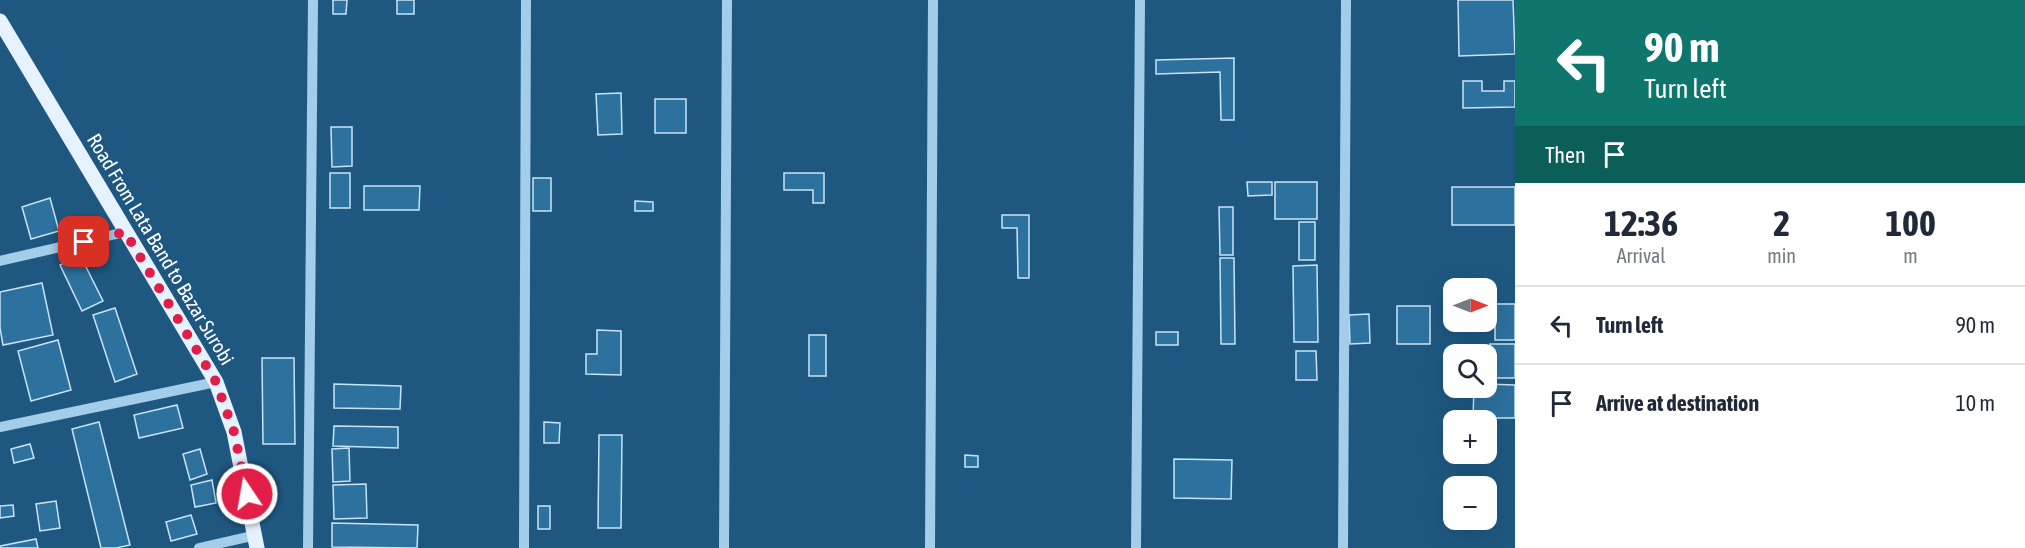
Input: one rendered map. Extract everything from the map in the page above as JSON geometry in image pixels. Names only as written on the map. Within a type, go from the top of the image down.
[{"type":"main road","name":"Road From Lata Band to Bazar Surobi","points":[[0,21],[216,382],[234,432],[257,542]]},
{"type":"street","points":[[308,548],[313,0]]},
{"type":"street","points":[[524,548],[526,0]]},
{"type":"street","points":[[724,548],[727,0]]},
{"type":"street","points":[[930,548],[933,0]]},
{"type":"street","points":[[1136,548],[1140,0]]},
{"type":"street","points":[[1343,548],[1346,0]]},
{"type":"street","points":[[0,261],[125,232]]},
{"type":"street","points":[[0,427],[216,382]]},
{"type":"street","points":[[199,548],[257,542]]},
{"type":"building","points":[[333,0],[347,0],[346,14],[333,14]]},
{"type":"building","points":[[397,0],[414,0],[414,14],[397,14]]},
{"type":"building","points":[[1458,0],[1513,0],[1515,54],[1459,56]]},
{"type":"building","points":[[1234,58],[1234,120],[1221,120],[1220,72],[1156,74],[1156,60]]},
{"type":"building","points":[[1463,81],[1482,81],[1482,91],[1504,91],[1504,81],[1515,81],[1515,107],[1463,108]]},
{"type":"building","points":[[621,93],[622,134],[598,135],[596,94]]},
{"type":"building","points":[[655,99],[686,99],[686,133],[655,133]]},
{"type":"building","points":[[331,127],[352,127],[352,166],[332,167]]},
{"type":"building","points":[[330,173],[350,173],[350,208],[330,208]]},
{"type":"building","points":[[784,173],[824,173],[824,203],[813,203],[813,190],[784,190]]},
{"type":"building","points":[[533,178],[551,178],[551,211],[533,211]]},
{"type":"building","points":[[1247,182],[1272,182],[1272,195],[1248,196]]},
{"type":"building","points":[[1275,182],[1317,182],[1317,219],[1275,219]]},
{"type":"building","points":[[364,186],[420,186],[419,210],[364,210]]},
{"type":"building","points":[[1452,187],[1515,187],[1515,225],[1452,225]]},
{"type":"building","points":[[50,198],[59,231],[31,239],[22,207]]},
{"type":"building","points":[[635,201],[653,202],[653,211],[635,211]]},
{"type":"building","points":[[1219,207],[1233,207],[1233,255],[1220,255]]},
{"type":"building","points":[[1002,215],[1029,215],[1029,278],[1018,278],[1017,228],[1002,228]]},
{"type":"building","points":[[1299,222],[1315,222],[1315,260],[1299,260]]},
{"type":"building","points":[[80,255],[103,301],[82,311],[60,265]]},
{"type":"building","points":[[1220,258],[1234,258],[1235,344],[1221,344]]},
{"type":"building","points":[[1317,265],[1318,342],[1294,342],[1293,266]]},
{"type":"building","points":[[42,283],[53,335],[3,345],[0,328],[0,292]]},
{"type":"building","points":[[1497,304],[1515,304],[1515,340],[1495,340]]},
{"type":"building","points":[[1397,306],[1430,306],[1430,344],[1397,344]]},
{"type":"building","points":[[115,308],[137,374],[115,382],[93,315]]},
{"type":"building","points":[[1369,314],[1370,343],[1350,344],[1349,315]]},
{"type":"building","points":[[597,330],[621,331],[621,375],[586,374],[586,354],[597,354]]},
{"type":"building","points":[[1156,332],[1178,332],[1178,345],[1156,345]]},
{"type":"building","points":[[809,335],[826,335],[826,376],[809,376]]},
{"type":"building","points":[[58,340],[71,390],[31,401],[18,351]]},
{"type":"building","points":[[1497,344],[1515,344],[1515,378],[1497,378]]},
{"type":"building","points":[[1296,351],[1316,351],[1317,380],[1296,380]]},
{"type":"building","points":[[262,358],[294,358],[295,444],[263,444]]},
{"type":"building","points":[[334,384],[401,386],[400,409],[334,408]]},
{"type":"building","points":[[1497,384],[1515,385],[1515,418],[1497,418],[1497,410],[1473,410],[1474,398],[1497,398]]},
{"type":"building","points":[[177,405],[183,428],[139,438],[134,415]]},
{"type":"building","points":[[99,422],[130,545],[116,548],[101,548],[72,429]]},
{"type":"building","points":[[544,422],[560,423],[559,443],[544,443]]},
{"type":"building","points":[[334,426],[398,427],[398,448],[333,446]]},
{"type":"building","points":[[599,435],[622,435],[621,528],[598,528]]},
{"type":"building","points":[[30,444],[34,458],[14,463],[11,449]]},
{"type":"building","points":[[349,448],[350,481],[333,482],[332,449]]},
{"type":"building","points":[[200,449],[207,474],[190,480],[183,454]]},
{"type":"building","points":[[965,455],[978,456],[978,467],[965,467]]},
{"type":"building","points":[[1174,459],[1232,460],[1231,499],[1174,498]]},
{"type":"building","points":[[212,480],[216,503],[195,507],[191,485]]},
{"type":"building","points":[[366,484],[367,518],[334,519],[333,485]]},
{"type":"building","points":[[56,501],[60,528],[40,531],[36,504]]},
{"type":"building","points":[[13,505],[14,516],[0,518],[0,506]]},
{"type":"building","points":[[538,506],[550,506],[550,529],[538,529]]},
{"type":"building","points":[[191,515],[197,534],[171,541],[166,522]]},
{"type":"building","points":[[332,523],[418,525],[417,548],[332,547]]},
{"type":"building","points":[[36,539],[38,548],[0,548],[0,546]]},
{"type":"route","points":[[84,242],[125,232],[216,382],[234,432],[247,494]]}]
